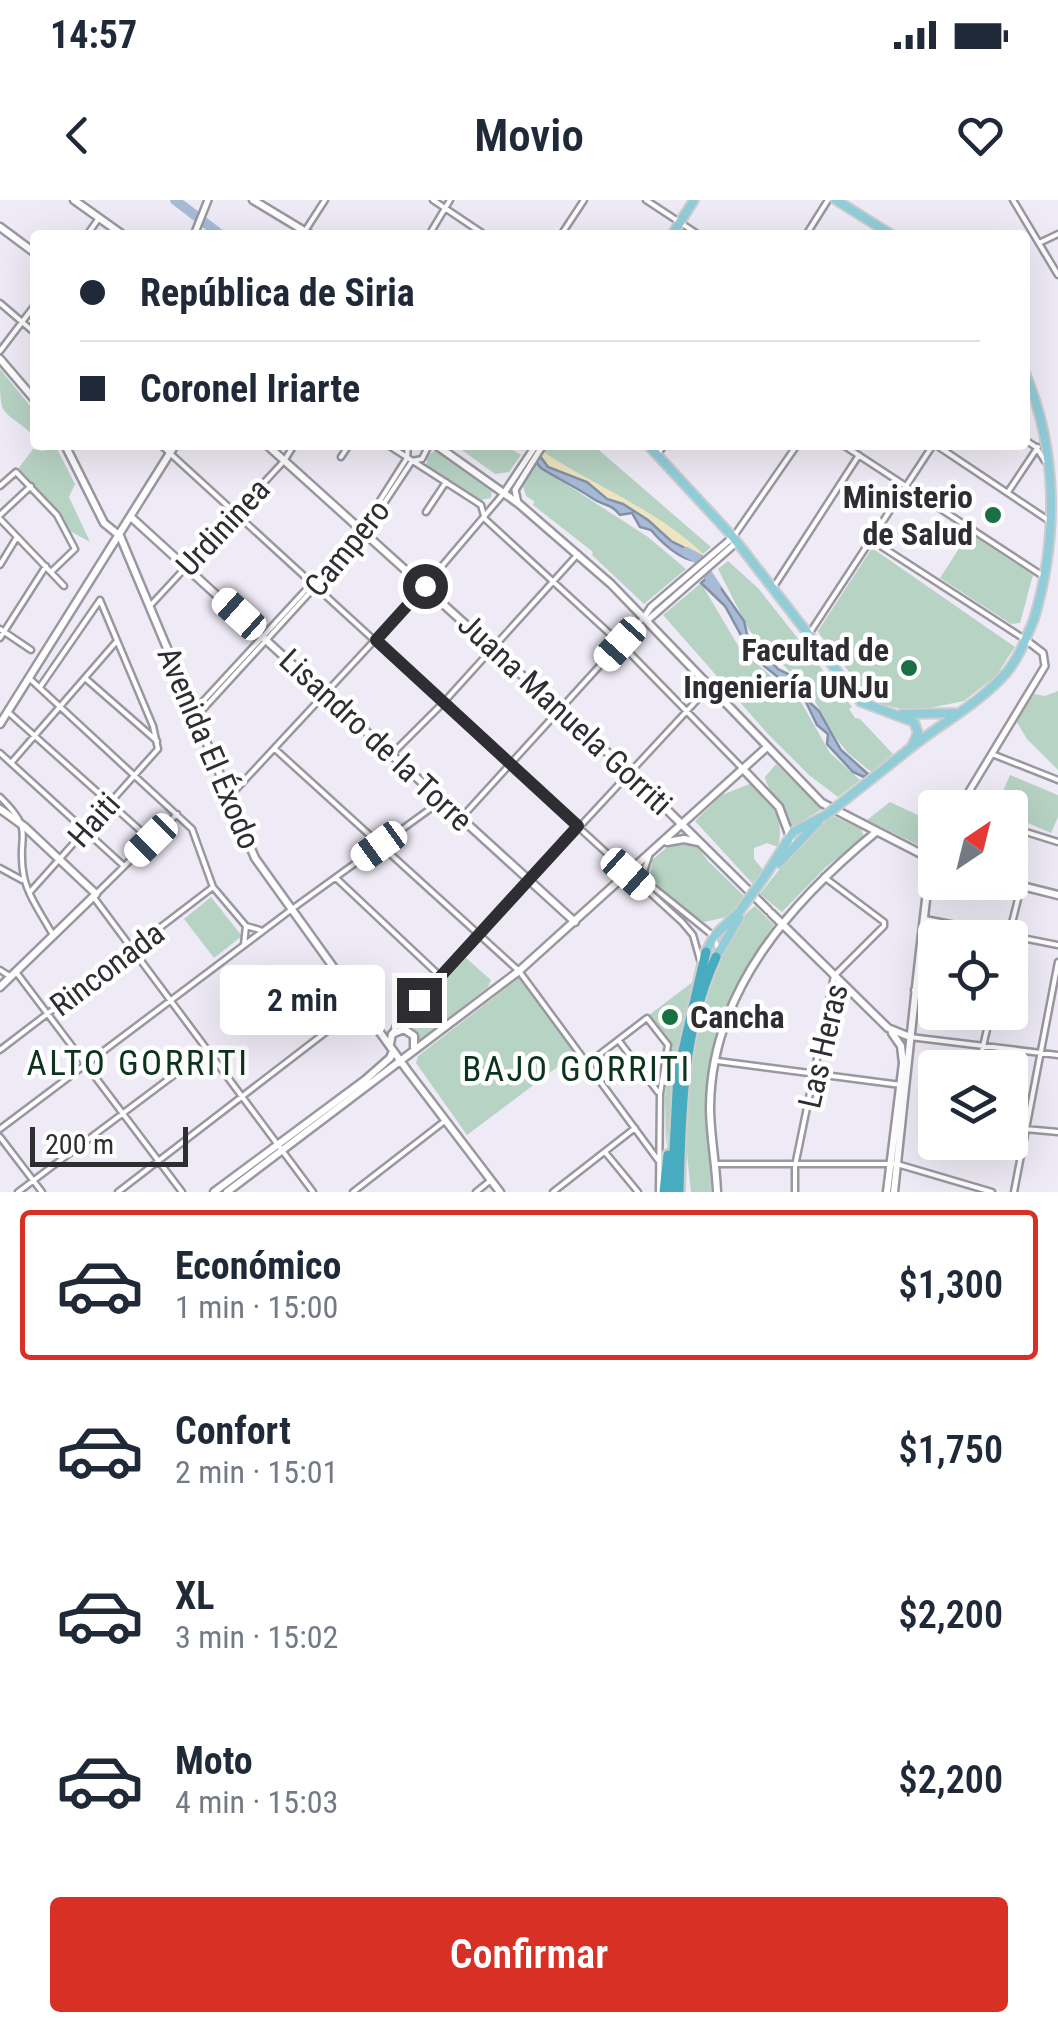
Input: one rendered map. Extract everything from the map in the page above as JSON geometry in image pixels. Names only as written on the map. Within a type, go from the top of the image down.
[{"type":"highway","points":[[662,1192],[684,1038],[706,952]]},
{"type":"highway","points":[[679,1192],[682,1093],[691,1036],[716,957]]},
{"type":"highway","points":[[674,1122],[679,1192]]},
{"type":"main road","points":[[74,200],[117,230]]},
{"type":"main road","points":[[252,200],[300,230]]},
{"type":"main road","points":[[678,230],[697,200]]},
{"type":"main road","points":[[832,200],[883,230]]},
{"type":"main road","points":[[0,227],[30,249]]},
{"type":"main road","points":[[0,359],[30,394]]},
{"type":"main road","points":[[716,957],[740,913],[801,837],[1002,678],[1026,640],[1045,577],[1056,502],[1048,439],[1030,385]]},
{"type":"main road","name":"Avenida El Éxodo","points":[[67,450],[104,523],[120,536],[255,858],[500,1192]]},
{"type":"main road","points":[[0,724],[172,450]]},
{"type":"main road","name":"Juana Manuela Gorriti","points":[[273,450],[629,772],[888,1028],[910,1037]]},
{"type":"main road","points":[[441,450],[504,492],[578,554],[646,618],[822,804],[918,853]]},
{"type":"main road","points":[[654,450],[735,540],[861,702],[912,720],[917,738],[907,751]]},
{"type":"main road","name":"Lisandro de la Torre","points":[[132,518],[575,922]]},
{"type":"main road","points":[[112,548],[118,546],[128,554]]},
{"type":"main road","points":[[898,714],[960,713]]},
{"type":"main road","points":[[228,1192],[395,1052],[411,1051],[519,971],[767,747]]},
{"type":"main road","points":[[743,770],[782,812],[789,837]]},
{"type":"main road","points":[[0,987],[95,895],[25,826],[1,812]]},
{"type":"main road","points":[[766,877],[796,829],[826,815]]},
{"type":"main road","points":[[783,848],[786,826]]},
{"type":"main road","points":[[717,1192],[710,1109],[717,1061],[738,994],[781,924],[823,876],[876,832]]},
{"type":"main road","points":[[789,837],[801,837]]},
{"type":"main road","points":[[661,844],[688,839],[706,846]]},
{"type":"main road","points":[[1028,889],[1058,896]]},
{"type":"main road","points":[[891,1192],[926,900]]},
{"type":"main road","points":[[706,952],[714,937],[740,913]]},
{"type":"main road","points":[[888,1028],[903,1029],[910,1014]]},
{"type":"main road","points":[[888,1028],[903,1052],[894,1165]]},
{"type":"main road","points":[[395,1052],[392,1034],[408,1030],[414,1036],[412,1075]]},
{"type":"main road","points":[[214,1192],[280,1148]]},
{"type":"street","points":[[196,230],[208,200]]},
{"type":"street","points":[[308,230],[324,200]]},
{"type":"street","points":[[433,200],[478,230]]},
{"type":"street","points":[[432,230],[450,200]]},
{"type":"street","points":[[564,230],[584,200]]},
{"type":"street","points":[[646,200],[691,230]]},
{"type":"street","points":[[810,230],[832,200]]},
{"type":"street","points":[[1012,200],[1030,230]]},
{"type":"street","points":[[91,230],[99,218]]},
{"type":"street","points":[[1030,231],[1058,275]]},
{"type":"street","points":[[1040,243],[1058,234]]},
{"type":"street","points":[[0,303],[30,329]]},
{"type":"street","points":[[0,351],[30,312]]},
{"type":"street","points":[[1008,492],[1036,448],[1044,446],[1048,439]]},
{"type":"street","points":[[851,450],[1045,577],[1050,521],[1048,470],[1030,444]]},
{"type":"street","points":[[167,450],[692,932],[701,970]]},
{"type":"street","name":"Urdininea","points":[[149,607],[291,450]]},
{"type":"street","points":[[341,457],[346,450]]},
{"type":"street","points":[[395,450],[481,505],[485,518],[620,644],[743,770]]},
{"type":"street","points":[[409,450],[410,460]]},
{"type":"street","points":[[410,460],[422,458],[429,450]]},
{"type":"street","points":[[228,798],[425,586],[485,518],[537,450]]},
{"type":"street","points":[[658,454],[661,450]]},
{"type":"street","points":[[460,818],[653,610],[735,540],[794,450]]},
{"type":"street","points":[[810,634],[930,450]]},
{"type":"street","points":[[942,450],[1050,521]]},
{"type":"street","points":[[773,588],[859,455]]},
{"type":"street","name":"Campero","points":[[193,715],[363,531],[410,460]]},
{"type":"street","points":[[0,486],[16,472],[56,515],[75,549],[51,572]]},
{"type":"street","points":[[516,480],[514,493],[519,504]]},
{"type":"street","points":[[426,512],[446,482]]},
{"type":"street","points":[[31,486],[0,517],[64,586]]},
{"type":"street","points":[[0,565],[17,537]]},
{"type":"street","points":[[870,539],[1043,654],[1045,666],[970,790]]},
{"type":"street","points":[[391,755],[578,554]]},
{"type":"street","points":[[31,650],[1,634],[46,566]]},
{"type":"street","points":[[40,688],[100,600],[158,746]]},
{"type":"street","points":[[11,763],[117,641]]},
{"type":"street","points":[[30,678],[192,828],[213,887],[246,926],[265,930]]},
{"type":"street","points":[[86,678],[158,746]]},
{"type":"street","points":[[392,1034],[397,1024],[710,686]]},
{"type":"street","points":[[8,712],[151,840]]},
{"type":"street","name":"Haiti","points":[[30,892],[158,746]]},
{"type":"street","points":[[275,749],[519,971],[658,1160]]},
{"type":"street","points":[[0,753],[124,866]]},
{"type":"street","points":[[992,754],[1058,780]]},
{"type":"street","points":[[0,796],[25,826],[24,881],[53,935]]},
{"type":"street","points":[[0,1129],[441,801]]},
{"type":"street","points":[[177,814],[95,895],[313,1192]]},
{"type":"street","points":[[1028,832],[1058,842]]},
{"type":"street","points":[[652,852],[644,871],[648,884],[714,937],[716,957]]},
{"type":"street","points":[[0,868],[24,881]]},
{"type":"street","name":"Las Heras","points":[[794,1192],[795,1166],[834,976],[884,926],[881,918],[823,876]]},
{"type":"street","points":[[336,878],[441,977]]},
{"type":"street","name":"Rinconada","points":[[0,1050],[213,887]]},
{"type":"street","points":[[923,919],[928,920]]},
{"type":"street","points":[[244,944],[246,926]]},
{"type":"street","points":[[1028,939],[1058,945]]},
{"type":"street","points":[[1028,1114],[1058,962]]},
{"type":"street","points":[[0,970],[14,974],[47,1014],[182,1192]]},
{"type":"street","points":[[914,990],[918,991]]},
{"type":"street","points":[[118,1192],[361,1004]]},
{"type":"street","points":[[588,1064],[647,1018],[668,1045],[660,1094],[658,1160],[662,1192]]},
{"type":"street","points":[[983,1050],[987,1030]]},
{"type":"street","points":[[910,1037],[1058,1054]]},
{"type":"street","points":[[619,1040],[660,1094]]},
{"type":"street","points":[[18,1192],[207,1050]]},
{"type":"street","points":[[717,1061],[900,1085]]},
{"type":"street","points":[[353,1192],[446,1120]]},
{"type":"street","points":[[553,1192],[635,1128]]},
{"type":"street","points":[[1028,1129],[1058,1132]]},
{"type":"street","points":[[0,1137],[42,1192]]},
{"type":"street","points":[[606,1152],[638,1192]]},
{"type":"street","points":[[1014,1192],[1020,1160]]},
{"type":"street","points":[[716,1164],[894,1165],[992,1192]]},
{"type":"street","points":[[476,1192],[491,1180]]},
{"type":"street","points":[[951,1192],[953,1180]]},
{"type":"street","points":[[564,1184],[570,1192]]},
{"type":"green space","points":[[0,369],[30,406],[30,432],[4,411]]},
{"type":"green space","points":[[32,450],[58,450],[75,484],[69,497],[90,542],[68,530],[62,516],[18,469]]},
{"type":"green space","points":[[436,450],[492,490],[491,498],[481,500],[426,466],[428,455]]},
{"type":"green space","points":[[462,450],[513,450],[521,455],[509,472],[495,474]]},
{"type":"green space","points":[[599,450],[711,547],[703,554],[646,512],[543,452]]},
{"type":"green space","points":[[535,464],[648,537],[686,569],[644,604],[593,552],[533,505],[522,483]]},
{"type":"green space","points":[[969,533],[1033,575],[1020,623],[1011,624],[940,578]]},
{"type":"green space","points":[[872,548],[1015,647],[996,676],[964,701],[924,709],[883,705],[868,696],[820,635],[818,631]]},
{"type":"green space","points":[[728,561],[758,588],[852,707],[849,709],[855,718],[893,754],[871,772],[836,738],[809,691],[749,630],[718,569]]},
{"type":"green space","points":[[701,583],[740,649],[801,702],[830,753],[860,780],[838,797],[809,775],[768,734],[663,615]]},
{"type":"green space","points":[[1058,691],[1058,770],[1027,739],[1016,721],[1034,694],[1045,696]]},
{"type":"green space","points":[[776,764],[822,809],[791,828],[765,777]]},
{"type":"green space","points":[[1010,775],[1058,795],[1058,817],[1051,833],[1028,823],[1028,790],[1003,790]]},
{"type":"green space","points":[[752,783],[775,812],[780,836],[778,847],[767,843],[754,848],[754,859],[764,871],[752,883],[695,821],[722,795]]},
{"type":"green space","points":[[890,802],[918,815],[918,845],[867,820]]},
{"type":"green space","points":[[833,816],[861,829],[864,836],[825,868],[782,912],[760,894],[803,839]]},
{"type":"green space","points":[[680,841],[696,844],[745,897],[727,917],[704,922],[681,907],[651,878],[652,860]]},
{"type":"green space","points":[[211,897],[242,936],[214,958],[184,919]]},
{"type":"green space","points":[[755,906],[774,925],[739,986],[715,1053],[707,1099],[711,1192],[691,1192],[687,1113],[702,1014],[724,949],[738,923]]},
{"type":"green space","points":[[466,958],[491,980],[488,987],[418,1042],[415,1032],[403,1026]]},
{"type":"green space","points":[[700,972],[681,1040],[666,1146],[665,1097],[671,1044],[649,1015],[694,981]]},
{"type":"green space","points":[[519,978],[576,1053],[467,1135],[416,1063],[418,1056]]},
{"type":"sand","points":[[543,452],[646,512],[703,554],[671,541],[633,509],[607,499],[583,480],[551,469],[541,460]]},
{"type":"water","points":[[540,456],[548,467],[587,482],[607,499],[648,520],[671,541],[701,556],[696,561],[677,554],[651,530],[640,527],[632,513],[620,515],[541,468],[536,462]]},
{"type":"water","points":[[711,574],[744,621],[747,634],[778,669],[792,676],[804,697],[819,711],[841,750],[868,774],[864,777],[853,772],[827,744],[828,734],[817,725],[806,702],[788,691],[759,662],[725,606],[701,583]]},
{"type":"waterway","points":[[175,200],[214,230]]},
{"type":"waterway","points":[[686,552],[697,558],[716,587]]},
{"type":"place","name":"Ministerio de Salud","points":[[993,515]]},
{"type":"place","name":"Facultad de Ingeniería UNJu","points":[[909,668]]},
{"type":"place","name":"Cancha","points":[[670,1017]]},
{"type":"district","name":"ALTO GORRITI","points":[[138,1063]]},
{"type":"district","name":"BAJO GORRITI","points":[[577,1069]]},
{"type":"route","points":[[419,1000],[578,826],[376,640],[425,586]]}]
